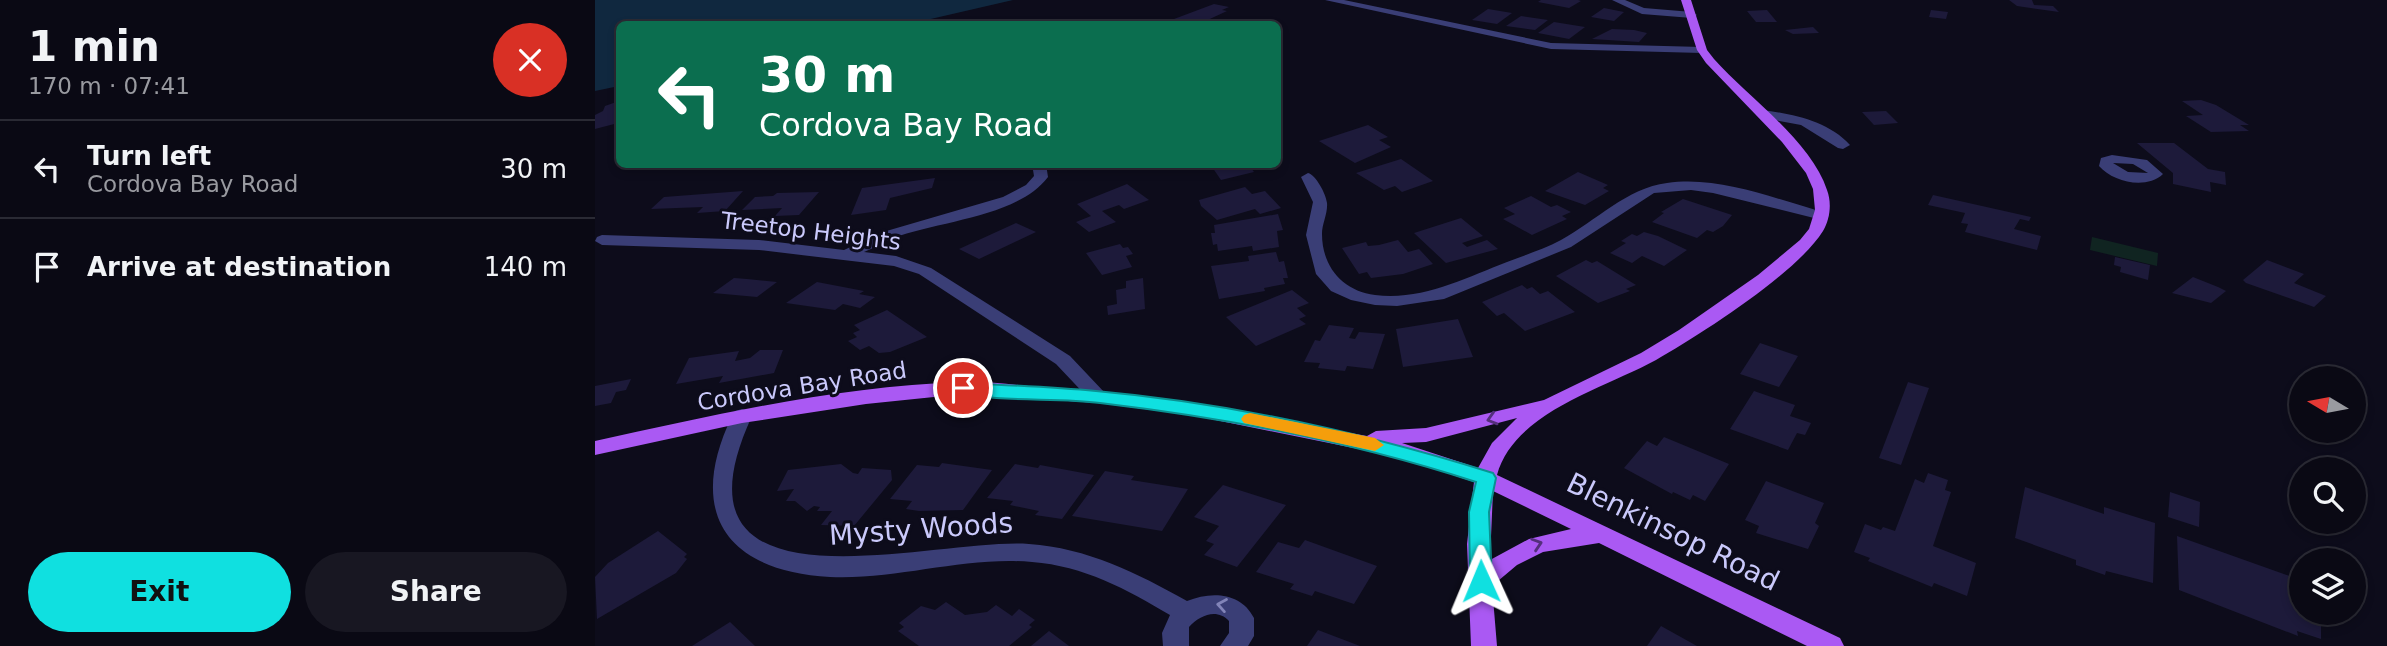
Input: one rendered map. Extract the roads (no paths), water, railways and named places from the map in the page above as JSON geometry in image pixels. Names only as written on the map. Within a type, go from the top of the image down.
[{"type":"main road","points":[[1348,439],[1426,435],[1470,426],[1557,400],[1649,356],[1694,328],[1805,242],[1820,220],[1820,187],[1762,114],[1719,73],[1702,50],[1689,7]]},
{"type":"main road","name":"Cordova Bay Road","points":[[595,448],[742,416],[866,398],[963,388],[1098,397],[1191,409],[1348,439],[1411,454],[1486,478]]},
{"type":"main road","points":[[1484,646],[1479,512],[1486,478],[1500,446],[1526,422],[1557,400]]},
{"type":"main road","name":"Blenkinsop Road","points":[[1486,478],[1607,534],[1831,646]]},
{"type":"main road","points":[[1481,581],[1498,563],[1532,544],[1563,537],[1607,534]]},
{"type":"street","points":[[1330,0],[1551,46],[1702,50]]},
{"type":"street","points":[[1617,0],[1641,11],[1689,7]]},
{"type":"street","points":[[1629,0],[1689,7]]},
{"type":"street","points":[[1762,114],[1786,116],[1809,123],[1826,131],[1843,145]]},
{"type":"street","points":[[848,254],[888,235],[1021,194],[1041,177],[1040,168]]},
{"type":"street","points":[[1308,177],[1320,202],[1314,235],[1324,274],[1337,287],[1375,300],[1397,301],[1438,295],[1565,244],[1650,190],[1679,185],[1703,190],[1754,209],[1820,220]]},
{"type":"street","name":"Treetop Heights","points":[[602,240],[737,243],[896,261],[925,271],[1063,360],[1098,397]]},
{"type":"street","name":"Mysty Woods","points":[[742,416],[728,443],[723,477],[723,510],[735,533],[768,554],[809,567],[853,568],[1006,551],[1050,554],[1089,561],[1113,570],[1187,613]]},
{"type":"street","points":[[1176,646],[1175,630],[1187,613],[1197,607],[1220,603],[1237,610],[1244,627],[1233,646]]},
{"type":"water","points":[[595,0],[1013,0],[922,21],[616,21],[616,87],[595,91]]}]
